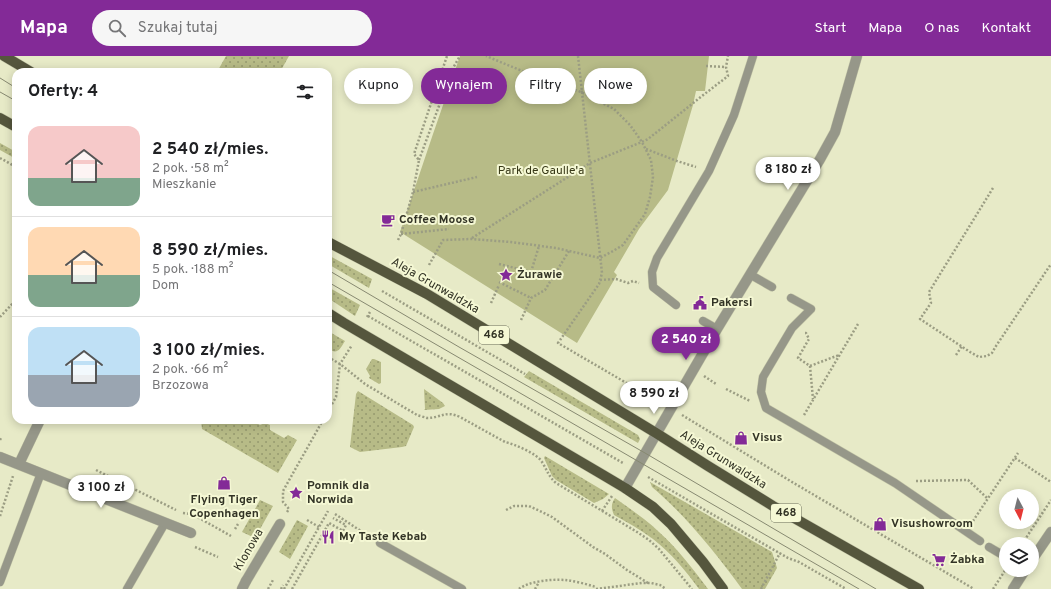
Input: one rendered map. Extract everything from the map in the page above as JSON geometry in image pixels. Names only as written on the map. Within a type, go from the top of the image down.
[{"type":"main road","points":[[4,56],[24,68]]},
{"type":"main road","points":[[0,118],[12,125]]},
{"type":"main road","name":"Aleja Grunwaldzka","points":[[332,244],[427,294],[773,506],[919,589]]},
{"type":"main road","points":[[332,316],[625,488],[653,507],[703,562],[723,589]]},
{"type":"street","points":[[625,488],[717,329],[751,275],[835,132],[857,56]]},
{"type":"street","points":[[17,468],[38,424]]},
{"type":"street","points":[[0,457],[17,468],[42,473],[191,533]]},
{"type":"street","name":"Klonowa","points":[[244,585],[280,524]]},
{"type":"street","points":[[1039,550],[1051,532]]},
{"type":"street","points":[[1013,589],[1021,577]]},
{"type":"lane","points":[[676,306],[653,287],[652,272],[657,258],[708,171],[734,115],[753,56]]},
{"type":"lane","points":[[751,275],[772,286]]},
{"type":"lane","points":[[790,298],[811,309],[792,328],[763,377],[761,392],[766,408],[895,484],[980,541]]},
{"type":"lane","points":[[703,321],[717,329]]},
{"type":"lane","points":[[0,582],[42,473]]},
{"type":"lane","points":[[127,589],[165,523]]},
{"type":"lane","points":[[380,543],[462,589]]},
{"type":"lane","points":[[989,547],[999,553]]},
{"type":"path","points":[[419,160],[414,154],[447,56]]},
{"type":"path","points":[[398,240],[413,192],[419,160],[453,68],[460,56]]},
{"type":"path","points":[[429,265],[443,240],[471,239],[510,242],[556,248],[600,258],[623,245],[645,214],[650,197],[653,177],[651,160],[642,142],[630,126],[614,109],[581,92],[527,73],[486,56]]},
{"type":"path","points":[[578,56],[602,272],[599,284],[558,343],[974,589]]},
{"type":"path","points":[[471,239],[590,163],[648,139],[728,76],[726,66],[728,56]]},
{"type":"path","points":[[706,66],[726,66]]},
{"type":"path","points":[[645,148],[677,161],[708,171]]},
{"type":"path","points":[[0,158],[12,165]]},
{"type":"path","points":[[413,192],[477,177]]},
{"type":"path","points":[[993,188],[929,292],[931,302],[920,319],[979,357],[987,356],[992,353],[1051,264]]},
{"type":"path","points":[[401,234],[449,229]]},
{"type":"path","points":[[531,272],[539,246]]},
{"type":"path","points":[[521,320],[531,298],[545,290],[570,251]]},
{"type":"path","points":[[499,264],[552,279]]},
{"type":"path","points":[[600,280],[616,279],[628,283],[633,281],[653,287]]},
{"type":"path","points":[[492,303],[499,284],[531,298]]},
{"type":"path","points":[[380,294],[382,291],[525,374]]},
{"type":"path","points":[[0,317],[12,304]]},
{"type":"path","points":[[365,321],[370,312]]},
{"type":"path","points":[[368,316],[788,558],[799,562],[846,589]]},
{"type":"path","points":[[797,426],[858,324]]},
{"type":"path","points":[[792,328],[797,332],[806,333],[809,340],[798,358],[810,366]]},
{"type":"path","points":[[332,404],[336,397],[340,364],[352,345]]},
{"type":"path","points":[[956,355],[962,346]]},
{"type":"path","points":[[810,366],[839,355]]},
{"type":"path","points":[[332,359],[364,384],[417,415],[425,418],[452,413],[505,442],[513,443],[538,457],[554,482],[649,540],[659,549],[692,589]]},
{"type":"path","points":[[810,366],[813,399]]},
{"type":"path","points":[[726,389],[766,408]]},
{"type":"path","points":[[289,509],[283,502],[283,491],[321,424]]},
{"type":"path","points":[[966,531],[1018,453]]},
{"type":"path","points":[[1015,458],[1051,482]]},
{"type":"path","points":[[0,516],[17,468]]},
{"type":"path","points":[[96,470],[182,513],[192,514],[231,536]]},
{"type":"path","points":[[895,484],[925,480],[968,480],[988,499]]},
{"type":"path","points":[[602,511],[612,496]]},
{"type":"path","points":[[1027,537],[1051,500]]},
{"type":"path","points":[[506,510],[514,506],[529,506],[547,515],[648,583]]},
{"type":"path","points":[[284,589],[328,511]]},
{"type":"path","points":[[335,514],[380,543]]},
{"type":"path","points":[[292,589],[329,523],[343,531],[346,525],[333,518]]},
{"type":"path","points":[[307,520],[319,526]]},
{"type":"path","points":[[235,529],[238,524]]},
{"type":"path","points":[[762,589],[780,553]]},
{"type":"path","points":[[993,589],[1001,577]]},
{"type":"path","points":[[268,589],[273,580]]},
{"type":"path","points":[[519,589],[520,587],[532,583],[565,580],[596,588],[648,583],[660,585],[666,589]]},
{"type":"path","points":[[535,589],[539,582]]},
{"type":"path","points":[[281,589],[283,585]]},
{"type":"green space","points":[[226,56],[289,56],[282,68],[219,68]]},
{"type":"green space","name":"Park de Gaulle'a","points":[[460,56],[709,56],[705,91],[696,91],[668,190],[639,229],[614,272],[617,275],[577,343],[400,232],[443,104],[507,104],[507,68],[456,68]]},
{"type":"green space","points":[[0,143],[12,150],[12,157],[0,150]]},
{"type":"green space","points":[[332,257],[372,279],[369,288],[332,266]]},
{"type":"green space","points":[[332,289],[360,305],[355,316],[332,301]]},
{"type":"green space","points":[[332,333],[345,341],[340,349],[332,351]]},
{"type":"green space","points":[[372,359],[381,362],[381,383],[379,384],[369,378],[370,376],[366,369]]},
{"type":"green space","points":[[529,371],[638,435],[640,439],[638,443],[524,377]]},
{"type":"green space","points":[[424,389],[445,406],[439,409],[424,410]]},
{"type":"green space","points":[[358,391],[413,425],[414,427],[406,446],[360,452],[350,447],[356,394]]},
{"type":"green space","points":[[201,424],[268,424],[270,425],[270,430],[284,438],[288,435],[297,440],[278,473],[202,429]]},
{"type":"green space","points":[[545,456],[609,494],[603,499],[594,503],[556,480],[552,476],[544,458]]},
{"type":"green space","points":[[650,482],[772,552],[777,568],[765,589],[742,589],[700,535],[665,498],[652,487]]},
{"type":"green space","points":[[615,498],[643,518],[673,545],[708,589],[699,589],[678,562],[660,544],[639,529],[614,515],[612,506]]},
{"type":"green space","points":[[260,500],[273,506],[255,538],[242,532]]},
{"type":"green space","points":[[297,520],[308,526],[290,559],[279,552]]},
{"type":"tram line","points":[[0,78],[12,86]]},
{"type":"tram line","points":[[0,92],[12,99]]},
{"type":"tram line","points":[[332,272],[645,453],[876,589]]},
{"type":"tram line","points":[[332,284],[859,589]]},
{"type":"place","name":"Coffee Moose","points":[[388,220]]},
{"type":"place","name":"Żurawie","points":[[506,275]]},
{"type":"place","name":"Pakersi","points":[[700,303]]},
{"type":"place","name":"Visus","points":[[741,438]]},
{"type":"place","name":"Flying Tiger Copenhagen","points":[[224,483]]},
{"type":"place","name":"Pomnik dla Norwida","points":[[296,493]]},
{"type":"place","name":"Visushowroom","points":[[880,524]]},
{"type":"place","name":"My Taste Kebab","points":[[328,537]]},
{"type":"place","name":"Żabka","points":[[939,560]]}]
